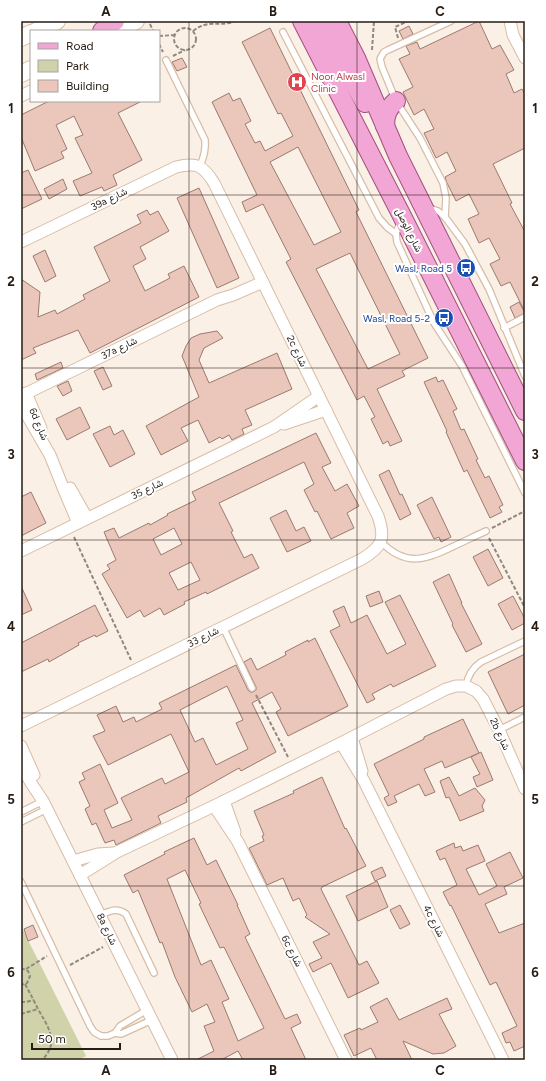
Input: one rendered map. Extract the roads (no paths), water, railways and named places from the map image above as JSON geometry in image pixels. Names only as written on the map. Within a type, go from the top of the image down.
[{"type":"main road","points":[[38,30],[57,21]]},
{"type":"main road","points":[[103,30],[114,21]]},
{"type":"main road","name":"شارع الوصل","points":[[302,21],[525,461]]},
{"type":"main road","points":[[321,21],[360,96],[375,117],[385,126]]},
{"type":"main road","points":[[337,21],[349,44],[398,156],[525,412]]},
{"type":"main road","points":[[346,21],[349,44]]},
{"type":"main road","points":[[116,30],[137,24]]},
{"type":"main road","points":[[287,27],[310,38]]},
{"type":"main road","points":[[385,126],[386,114],[396,101]]},
{"type":"street","points":[[510,21],[513,35],[525,58]]},
{"type":"street","points":[[21,96],[30,92]]},
{"type":"street","name":"39a شارع","points":[[21,242],[176,167],[188,164],[200,166]]},
{"type":"street","name":"2c شارع","points":[[200,166],[208,173],[214,183],[378,516],[382,529],[381,542]]},
{"type":"street","name":"37a شارع","points":[[23,395],[217,300],[233,295],[261,278]]},
{"type":"street","name":"6d شارع","points":[[23,395],[45,438],[50,455]]},
{"type":"street","name":"شارع 35","points":[[21,551],[274,427],[319,396]]},
{"type":"street","name":"6d شارع","points":[[21,405],[50,455],[78,523]]},
{"type":"street","name":"شارع 35","points":[[274,427],[326,410]]},
{"type":"street","name":"شارع 33","points":[[21,726],[362,559],[374,552],[381,542]]},
{"type":"street","points":[[80,875],[115,853],[352,738],[446,689],[456,686],[466,686]]},
{"type":"street","name":"2b شارع","points":[[466,686],[476,691],[483,699],[499,730],[525,789]]},
{"type":"street","name":"4c شارع","points":[[352,738],[364,781]]},
{"type":"street","name":"4c شارع","points":[[341,743],[364,781],[503,1060]]},
{"type":"street","name":"8a شارع","points":[[21,746],[44,803],[172,1060]]},
{"type":"street","name":"8a شارع","points":[[21,765],[44,803]]},
{"type":"street","name":"6c شارع","points":[[224,801],[238,842]]},
{"type":"street","name":"6c شارع","points":[[214,806],[238,842],[346,1060]]},
{"type":"street","points":[[73,861],[98,854],[115,853]]},
{"type":"lane","points":[[445,216],[446,198],[443,183],[420,138],[396,101],[380,64],[381,56],[388,50],[451,21]]},
{"type":"lane","points":[[287,27],[379,218],[386,227],[396,234]]},
{"type":"lane","points":[[166,60],[205,140],[206,149],[200,166]]},
{"type":"lane","points":[[423,206],[435,210],[445,216],[473,259],[489,290],[519,365],[525,376]]},
{"type":"lane","points":[[402,216],[396,234],[397,242],[427,310],[465,372],[525,493]]},
{"type":"lane","points":[[504,328],[525,317]]},
{"type":"lane","points":[[519,365],[525,362]]},
{"type":"lane","points":[[381,542],[389,550],[400,556],[412,559],[424,559],[436,555],[486,531]]},
{"type":"lane","points":[[223,627],[252,688]]},
{"type":"lane","points":[[466,686],[470,672],[475,666],[525,641]]},
{"type":"lane","points":[[499,730],[525,717]]},
{"type":"lane","points":[[21,812],[44,803]]},
{"type":"lane","points":[[21,822],[44,803]]},
{"type":"lane","points":[[21,882],[94,1032],[101,1036],[108,1036],[115,1033],[120,1026],[150,1015]]},
{"type":"lane","points":[[100,915],[116,909],[122,910],[126,914],[154,973]]},
{"type":"lane","points":[[115,1033],[121,1034],[150,1015]]},
{"type":"place","name":"Noor Alwasl Clinic","points":[[297,82]]},
{"type":"place","name":"Wasl, Road 5","points":[[466,268]]},
{"type":"place","name":"Wasl, Road 5-2","points":[[444,318]]}]
